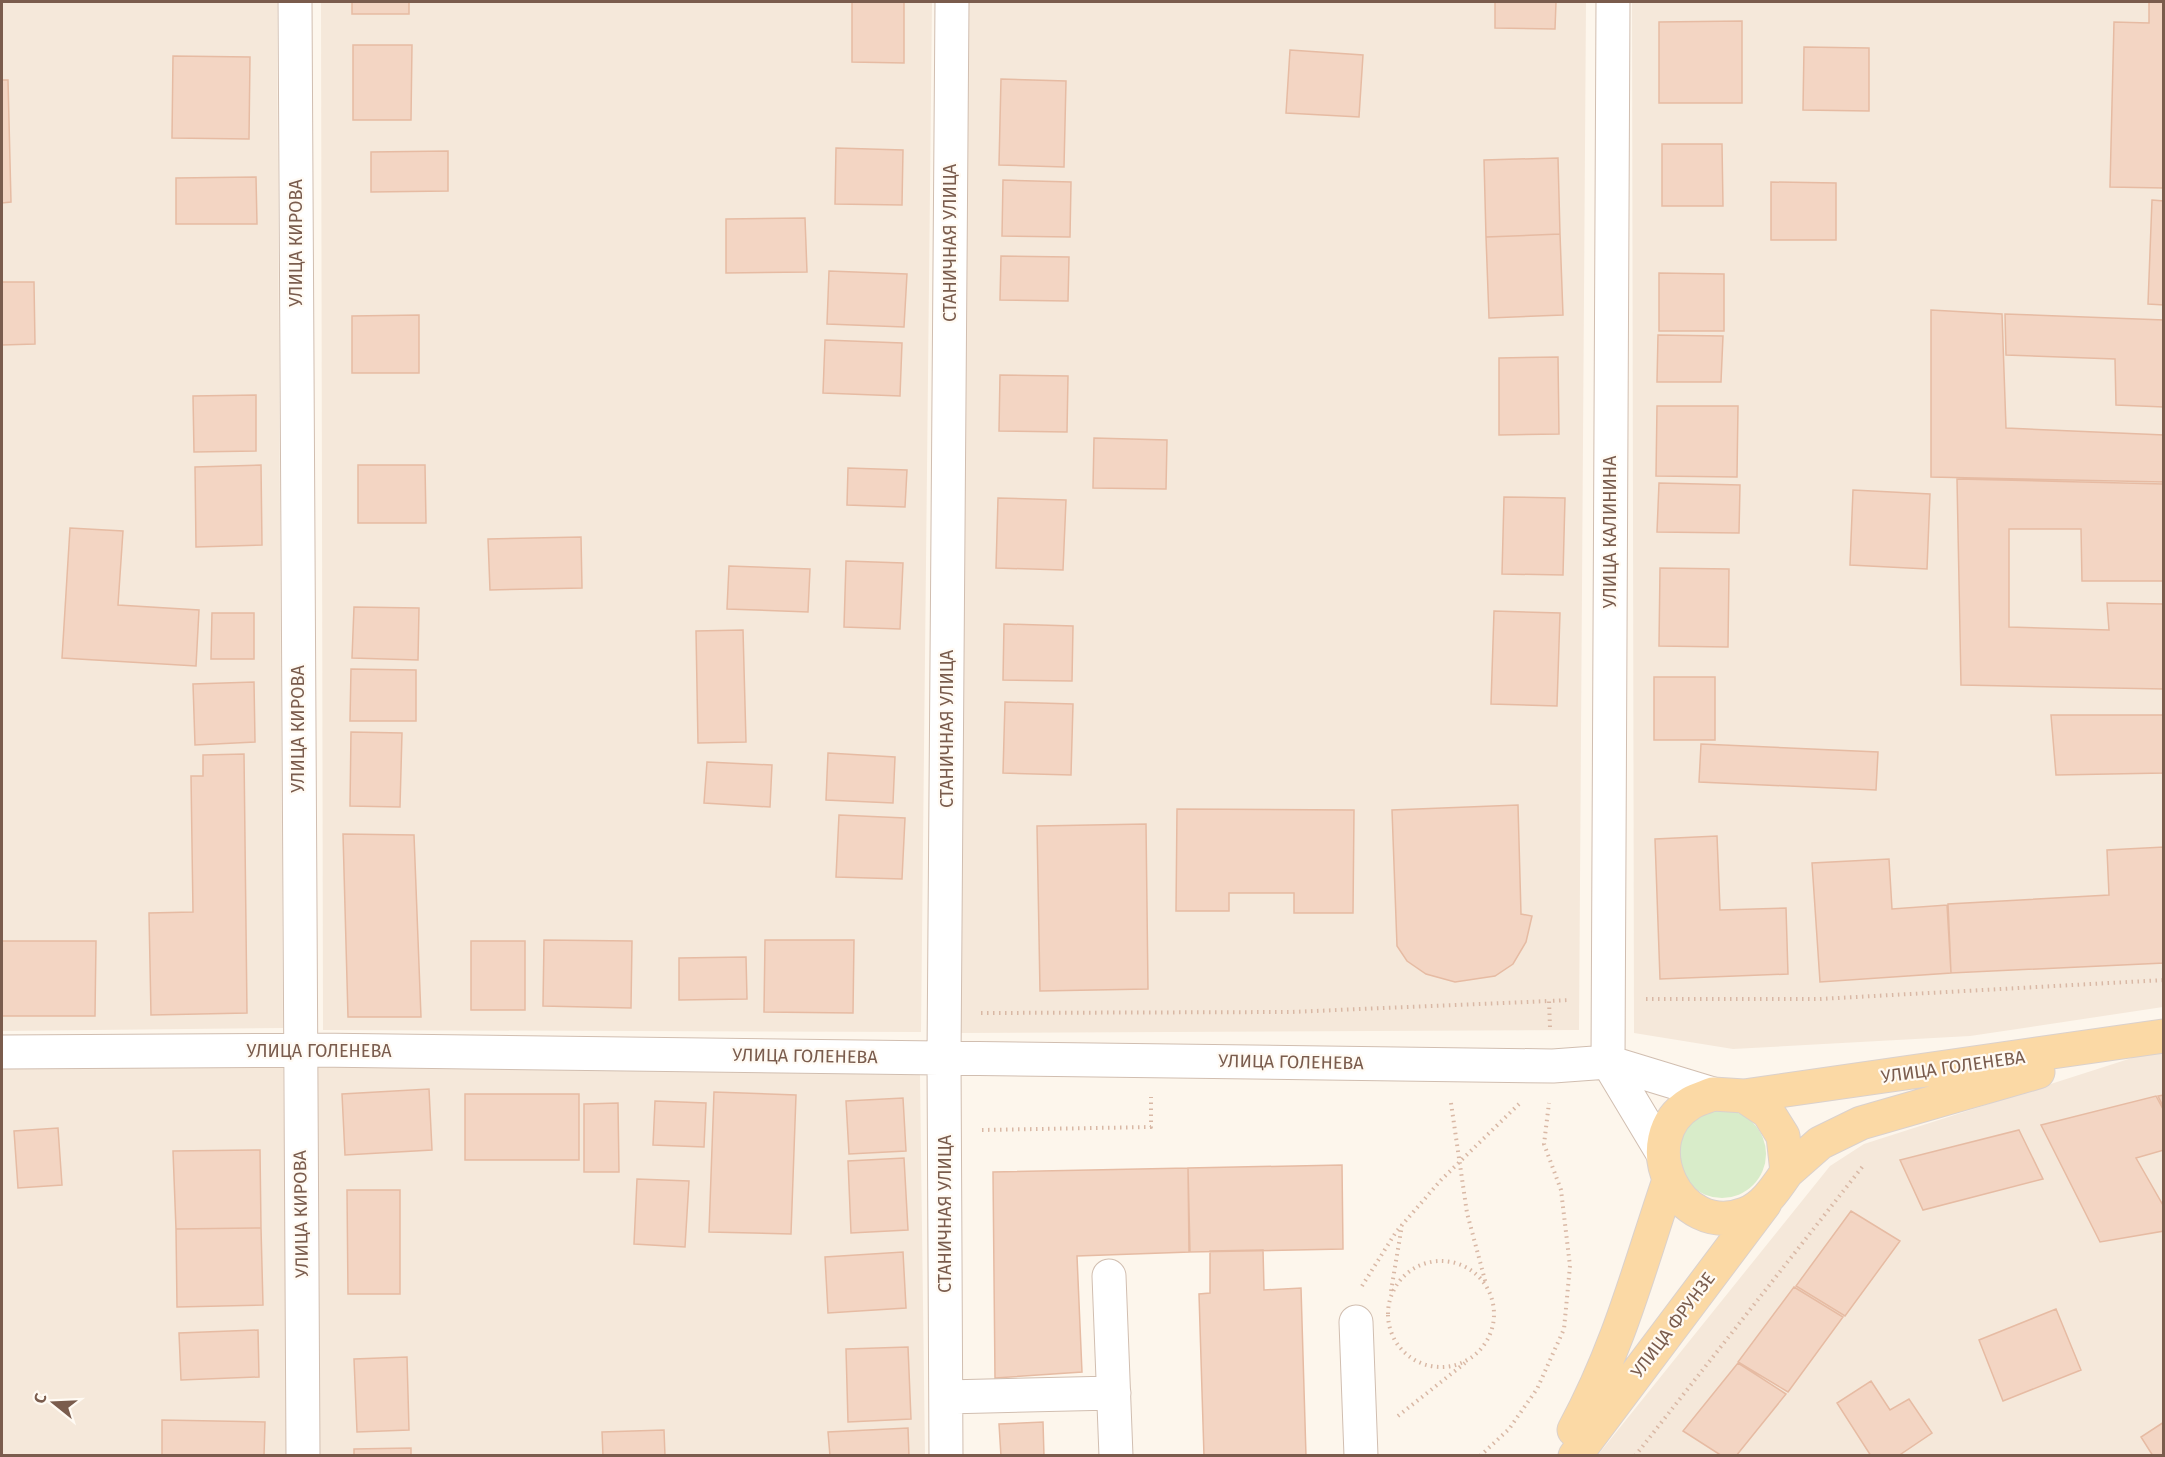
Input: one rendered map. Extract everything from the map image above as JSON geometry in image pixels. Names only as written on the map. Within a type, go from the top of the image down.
[{"type":"main road","name":"УЛИЦА ГОЛЕНЕВА","points":[[1728,1095],[2163,1036]]},
{"type":"main road","name":"УЛИЦА ГОЛЕНЕВА","points":[[1779,1184],[1820,1143],[1861,1123],[2163,1036]]},
{"type":"main road","points":[[1728,1095],[1768,1112],[1783,1136],[1779,1184],[1745,1214],[1717,1217],[1687,1206],[1665,1167],[1670,1125],[1690,1103],[1728,1095]]},
{"type":"main road","name":"УЛИЦА ФРУНЗЕ","points":[[1560,1455],[1596,1390],[1626,1318],[1665,1167]]},
{"type":"main road","name":"УЛИЦА ФРУНЗЕ","points":[[1575,1455],[1779,1184]]},
{"type":"street","name":"УЛИЦА КИРОВА","points":[[295,2],[303,1455]]},
{"type":"street","name":"СТАНИЧНАЯ УЛИЦА","points":[[946,1455],[944,1058],[952,2]]},
{"type":"street","name":"УЛИЦА КАЛИНИНА","points":[[1608,1062],[1613,2]]},
{"type":"street","name":"УЛИЦА ГОЛЕНЕВА","points":[[2,1052],[299,1050],[1553,1066],[1608,1062],[1728,1095]]},
{"type":"street","points":[[1608,1062],[1665,1167]]},
{"type":"street","points":[[1109,1276],[1116,1455]]},
{"type":"street","points":[[1356,1322],[1361,1451]]},
{"type":"street","points":[[946,1397],[1114,1394]]},
{"type":"path","points":[[981,1013],[1291,1012],[1608,999],[1820,999],[2163,980]]},
{"type":"path","points":[[1480,1455],[1509,1429],[1537,1389],[1564,1329],[1570,1266],[1561,1190],[1544,1144],[1553,1066],[1549,1001]]},
{"type":"path","points":[[1356,1322],[1359,1290],[1402,1225],[1553,1066]]},
{"type":"path","points":[[982,1131],[1151,1127],[1151,1096],[1163,1096]]},
{"type":"path","points":[[1361,1451],[1481,1349],[1490,1335],[1495,1318],[1494,1301],[1486,1285],[1467,1213],[1451,1100]]},
{"type":"path","points":[[1635,1455],[1869,1159]]},
{"type":"path","points":[[1402,1225],[1387,1317],[1391,1334],[1401,1349],[1415,1361],[1432,1367],[1450,1366],[1468,1361]]},
{"type":"path","points":[[1389,1298],[1398,1282],[1410,1270],[1425,1262],[1443,1260],[1460,1263],[1475,1272],[1486,1285]]},
{"type":"shaded area","points":[[2,2],[277,2],[283,1028],[2,1031]]},
{"type":"shaded area","points":[[321,2],[932,2],[921,1032],[323,1030]]},
{"type":"shaded area","points":[[968,2],[1586,2],[1579,1030],[959,1033]]},
{"type":"shaded area","points":[[1632,2],[2163,2],[2163,1007],[1970,1036],[1733,1049],[1634,1033]]},
{"type":"shaded area","points":[[2163,1048],[2163,1455],[1597,1456],[1830,1166],[1864,1144]]},
{"type":"shaded area","points":[[313,1066],[920,1075],[925,1455],[316,1455]]},
{"type":"shaded area","points":[[2,1067],[283,1068],[289,1455],[2,1456]]},
{"type":"green space","points":[[1713,1110],[1731,1110],[1747,1117],[1759,1129],[1766,1145],[1766,1163],[1759,1179],[1747,1191],[1731,1198],[1713,1198],[1697,1191],[1685,1179],[1678,1163],[1678,1145],[1685,1129],[1697,1117]]},
{"type":"building","points":[[352,2],[409,2],[409,14],[352,14]]},
{"type":"building","points":[[852,2],[904,2],[904,63],[852,62]]},
{"type":"building","points":[[1495,2],[1556,2],[1555,29],[1495,28]]},
{"type":"building","points":[[2149,2],[2164,2],[2164,188],[2110,187],[2114,22],[2149,23]]},
{"type":"building","points":[[1742,21],[1742,103],[1659,103],[1659,22]]},
{"type":"building","points":[[353,45],[412,45],[411,120],[353,120]]},
{"type":"building","points":[[1804,47],[1869,48],[1869,111],[1803,110]]},
{"type":"building","points":[[1290,50],[1363,55],[1359,117],[1286,113]]},
{"type":"building","points":[[173,56],[250,57],[249,139],[172,138]]},
{"type":"building","points":[[1001,79],[1066,81],[1064,167],[999,165]]},
{"type":"building","points":[[2,80],[8,80],[11,202],[2,203]]},
{"type":"building","points":[[1662,144],[1722,144],[1723,206],[1662,206]]},
{"type":"building","points":[[836,148],[903,150],[902,205],[835,204]]},
{"type":"building","points":[[448,151],[448,191],[371,192],[371,152]]},
{"type":"building","points":[[1558,158],[1560,234],[1486,237],[1484,160]]},
{"type":"building","points":[[256,177],[257,224],[176,224],[176,178]]},
{"type":"building","points":[[1003,180],[1071,182],[1070,237],[1002,236]]},
{"type":"building","points":[[1771,182],[1836,183],[1836,240],[1771,240]]},
{"type":"building","points":[[2152,200],[2164,201],[2164,305],[2148,304]]},
{"type":"building","points":[[805,218],[807,272],[726,273],[726,219]]},
{"type":"building","points":[[1560,234],[1563,315],[1489,318],[1486,237]]},
{"type":"building","points":[[1001,256],[1069,257],[1068,301],[1000,300]]},
{"type":"building","points":[[829,271],[907,274],[904,327],[827,324]]},
{"type":"building","points":[[1659,273],[1724,274],[1724,331],[1659,331]]},
{"type":"building","points":[[2,282],[34,282],[35,344],[2,345]]},
{"type":"building","points":[[1931,310],[2002,314],[2006,428],[2164,435],[2164,482],[1931,477]]},
{"type":"building","points":[[2005,314],[2164,320],[2164,407],[2116,405],[2115,359],[2006,355]]},
{"type":"building","points":[[419,315],[419,373],[352,373],[352,316]]},
{"type":"building","points":[[1658,335],[1723,336],[1721,382],[1657,382]]},
{"type":"building","points":[[825,340],[902,343],[900,396],[823,393]]},
{"type":"building","points":[[1558,357],[1559,434],[1499,435],[1499,358]]},
{"type":"building","points":[[1000,375],[1068,376],[1067,432],[999,431]]},
{"type":"building","points":[[256,395],[256,451],[194,452],[193,396]]},
{"type":"building","points":[[1657,406],[1738,406],[1737,477],[1656,476]]},
{"type":"building","points":[[1094,438],[1167,440],[1166,489],[1093,488]]},
{"type":"building","points":[[261,465],[262,545],[196,547],[195,467]]},
{"type":"building","points":[[358,465],[425,465],[426,523],[358,523]]},
{"type":"building","points":[[848,468],[907,470],[905,507],[847,505]]},
{"type":"building","points":[[1957,479],[2164,484],[2164,581],[2082,581],[2081,529],[2009,529],[2009,627],[2109,630],[2107,603],[2164,604],[2164,689],[1961,685]]},
{"type":"building","points":[[1659,483],[1740,485],[1739,533],[1657,532]]},
{"type":"building","points":[[1853,490],[1930,494],[1927,569],[1850,565]]},
{"type":"building","points":[[1504,497],[1565,498],[1563,575],[1502,574]]},
{"type":"building","points":[[998,498],[1066,500],[1063,570],[996,568]]},
{"type":"building","points":[[70,528],[123,531],[118,605],[199,610],[196,666],[62,658]]},
{"type":"building","points":[[581,537],[582,588],[490,590],[488,539]]},
{"type":"building","points":[[846,561],[903,563],[900,629],[844,627]]},
{"type":"building","points":[[729,566],[810,569],[808,612],[727,609]]},
{"type":"building","points":[[1660,568],[1729,569],[1728,647],[1659,646]]},
{"type":"building","points":[[354,607],[419,608],[418,660],[352,658]]},
{"type":"building","points":[[1494,611],[1560,613],[1557,706],[1491,704]]},
{"type":"building","points":[[212,613],[254,613],[254,659],[211,659]]},
{"type":"building","points":[[1004,624],[1073,626],[1072,681],[1003,680]]},
{"type":"building","points":[[743,630],[746,742],[698,743],[696,631]]},
{"type":"building","points":[[351,669],[416,670],[416,721],[350,721]]},
{"type":"building","points":[[1654,677],[1715,677],[1715,740],[1654,740]]},
{"type":"building","points":[[254,682],[255,742],[195,745],[193,684]]},
{"type":"building","points":[[1005,702],[1073,704],[1071,775],[1003,773]]},
{"type":"building","points":[[2051,715],[2164,715],[2164,773],[2056,775]]},
{"type":"building","points":[[351,732],[402,733],[400,807],[350,806]]},
{"type":"building","points":[[1701,744],[1878,752],[1876,790],[1699,782]]},
{"type":"building","points":[[828,753],[895,757],[893,803],[826,800]]},
{"type":"building","points":[[244,754],[247,1013],[151,1015],[149,913],[193,912],[191,776],[203,776],[203,755]]},
{"type":"building","points":[[707,762],[772,765],[770,807],[704,803]]},
{"type":"building","points":[[1518,805],[1521,914],[1532,916],[1526,942],[1513,964],[1495,976],[1455,982],[1426,974],[1407,961],[1397,946],[1392,810]]},
{"type":"building","points":[[1177,809],[1354,810],[1353,913],[1294,913],[1294,893],[1229,893],[1229,911],[1176,911]]},
{"type":"building","points":[[839,815],[905,818],[902,879],[836,877]]},
{"type":"building","points":[[1146,824],[1148,989],[1040,991],[1037,826]]},
{"type":"building","points":[[343,834],[414,835],[421,1017],[348,1017]]},
{"type":"building","points":[[1717,836],[1720,910],[1786,908],[1788,974],[1660,979],[1655,839]]},
{"type":"building","points":[[2164,847],[2164,963],[1951,973],[1948,904],[2109,895],[2107,850]]},
{"type":"building","points":[[1889,859],[1892,909],[1947,905],[1951,973],[1820,982],[1812,863]]},
{"type":"building","points":[[544,940],[632,941],[631,1008],[543,1006]]},
{"type":"building","points":[[765,940],[854,940],[853,1013],[764,1012]]},
{"type":"building","points":[[2,941],[96,941],[95,1016],[2,1016]]},
{"type":"building","points":[[471,941],[525,941],[525,1010],[471,1010]]},
{"type":"building","points":[[746,957],[747,999],[679,1000],[679,958]]},
{"type":"building","points":[[429,1089],[432,1150],[345,1155],[342,1094]]},
{"type":"building","points":[[714,1092],[796,1095],[791,1234],[709,1232]]},
{"type":"building","points":[[465,1094],[579,1094],[579,1160],[465,1160]]},
{"type":"building","points":[[2164,1095],[2164,1108],[2158,1096]]},
{"type":"building","points":[[2156,1096],[2164,1111],[2164,1150],[2136,1158],[2164,1207],[2164,1231],[2100,1242],[2041,1125]]},
{"type":"building","points":[[903,1098],[906,1151],[849,1154],[846,1101]]},
{"type":"building","points":[[655,1101],[706,1103],[704,1147],[653,1145]]},
{"type":"building","points":[[618,1103],[619,1172],[584,1172],[584,1104]]},
{"type":"building","points":[[58,1128],[62,1185],[18,1188],[14,1131]]},
{"type":"building","points":[[2019,1130],[2043,1179],[1923,1210],[1900,1160]]},
{"type":"building","points":[[260,1150],[261,1228],[176,1229],[173,1151]]},
{"type":"building","points":[[904,1158],[908,1230],[851,1233],[848,1161]]},
{"type":"building","points":[[1342,1165],[1343,1249],[1189,1252],[1188,1168]]},
{"type":"building","points":[[1188,1168],[1190,1252],[1077,1256],[1082,1372],[995,1378],[993,1172]]},
{"type":"building","points":[[637,1179],[689,1181],[685,1247],[634,1244]]},
{"type":"building","points":[[347,1190],[400,1190],[400,1294],[348,1294]]},
{"type":"building","points":[[1851,1211],[1900,1241],[1845,1316],[1796,1286]]},
{"type":"building","points":[[261,1228],[263,1305],[177,1307],[176,1229]]},
{"type":"building","points":[[1263,1250],[1264,1290],[1301,1288],[1306,1456],[1204,1456],[1199,1294],[1210,1293],[1210,1251]]},
{"type":"building","points":[[903,1252],[906,1308],[828,1313],[825,1257]]},
{"type":"building","points":[[1794,1287],[1843,1317],[1788,1392],[1738,1362]]},
{"type":"building","points":[[2056,1309],[2081,1370],[2003,1401],[1979,1340]]},
{"type":"building","points":[[258,1330],[259,1377],[181,1380],[179,1333]]},
{"type":"building","points":[[908,1347],[911,1419],[848,1422],[846,1349]]},
{"type":"building","points":[[407,1357],[409,1430],[357,1432],[354,1359]]},
{"type":"building","points":[[1738,1363],[1786,1394],[1736,1456],[1722,1456],[1683,1431]]},
{"type":"building","points":[[1871,1381],[1890,1410],[1909,1399],[1932,1433],[1898,1456],[1871,1456],[1837,1403]]},
{"type":"building","points":[[162,1420],[265,1422],[264,1456],[162,1456]]},
{"type":"building","points":[[1043,1422],[1044,1456],[1001,1456],[999,1424]]},
{"type":"building","points":[[2164,1422],[2164,1456],[2153,1456],[2141,1437]]},
{"type":"building","points":[[908,1428],[909,1456],[830,1456],[828,1432]]},
{"type":"building","points":[[664,1430],[665,1456],[603,1456],[602,1432]]},
{"type":"building","points":[[411,1448],[411,1456],[354,1456],[354,1449]]}]
